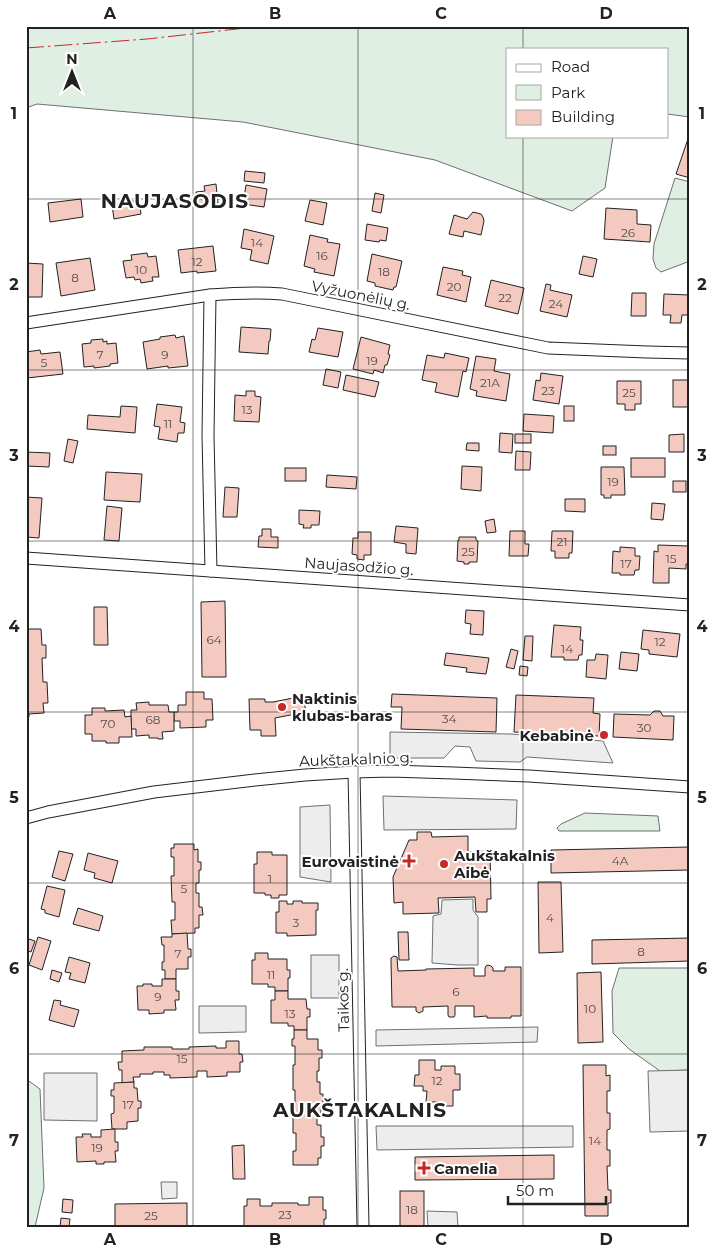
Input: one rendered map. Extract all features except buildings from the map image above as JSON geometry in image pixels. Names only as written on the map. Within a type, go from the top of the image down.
[{"type":"street","name":"Vyžuonėlių g.","points":[[26,323],[210,295],[264,293],[282,294],[548,348],[690,353]]},
{"type":"street","points":[[210,295],[208,435],[211,571]]},
{"type":"street","name":"Naujasodžio g.","points":[[26,558],[690,605]]},
{"type":"street","name":"Aukštakalnio g.","points":[[26,818],[48,812],[154,792],[263,779],[354,772],[390,771],[529,776],[690,787]]},
{"type":"street","name":"Taikos g.","points":[[354,772],[363,1227]]},
{"type":"green space","points":[[26,26],[690,26],[690,117],[668,114],[668,48],[506,48],[506,138],[613,138],[605,188],[572,211],[435,160],[243,122],[37,104],[26,108]]},
{"type":"green space","points":[[675,178],[690,182],[690,261],[661,272],[656,268],[653,259],[654,244]]},
{"type":"green space","points":[[585,813],[658,816],[660,831],[559,831],[557,828],[561,824]]},
{"type":"green space","points":[[619,968],[690,968],[690,1070],[660,1071],[629,1049],[613,1033],[612,991]]},
{"type":"green space","points":[[26,1079],[40,1089],[44,1188],[35,1227],[26,1227]]},
{"type":"shaded area","points":[[390,732],[511,734],[603,741],[613,763],[527,757],[520,762],[476,761],[470,747],[455,746],[444,758],[390,758]]},
{"type":"shaded area","points":[[383,796],[517,800],[516,829],[384,830]]},
{"type":"shaded area","points":[[330,805],[331,882],[300,877],[300,807]]},
{"type":"shaded area","points":[[473,899],[473,910],[478,917],[478,965],[432,963],[433,916],[441,914],[442,900]]},
{"type":"shaded area","points":[[311,955],[339,955],[339,998],[311,998]]},
{"type":"shaded area","points":[[199,1006],[246,1006],[246,1032],[199,1033]]},
{"type":"shaded area","points":[[538,1027],[537,1042],[376,1046],[376,1030]]},
{"type":"shaded area","points":[[690,1070],[690,1131],[650,1132],[648,1071]]},
{"type":"shaded area","points":[[44,1073],[97,1073],[97,1121],[44,1120]]},
{"type":"shaded area","points":[[376,1126],[573,1126],[573,1147],[377,1150]]},
{"type":"shaded area","points":[[161,1182],[177,1182],[177,1198],[162,1199]]},
{"type":"shaded area","points":[[427,1211],[457,1212],[458,1227],[428,1227]]},
{"type":"power","points":[[26,48],[147,39],[264,26]]},
{"type":"place","name":"Naktinis klubas-baras","points":[[282,707]]},
{"type":"place","name":"Kebabinė","points":[[604,735]]},
{"type":"place","name":"Eurovaistinė","points":[[409,861]]},
{"type":"place","name":"Aukštakalnis Aibė","points":[[444,864]]},
{"type":"place","name":"Camelia","points":[[424,1168]]},
{"type":"district","name":"NAUJASODIS","points":[[175,201]]},
{"type":"district","name":"AUKŠTAKALNIS","points":[[360,1110]]}]
